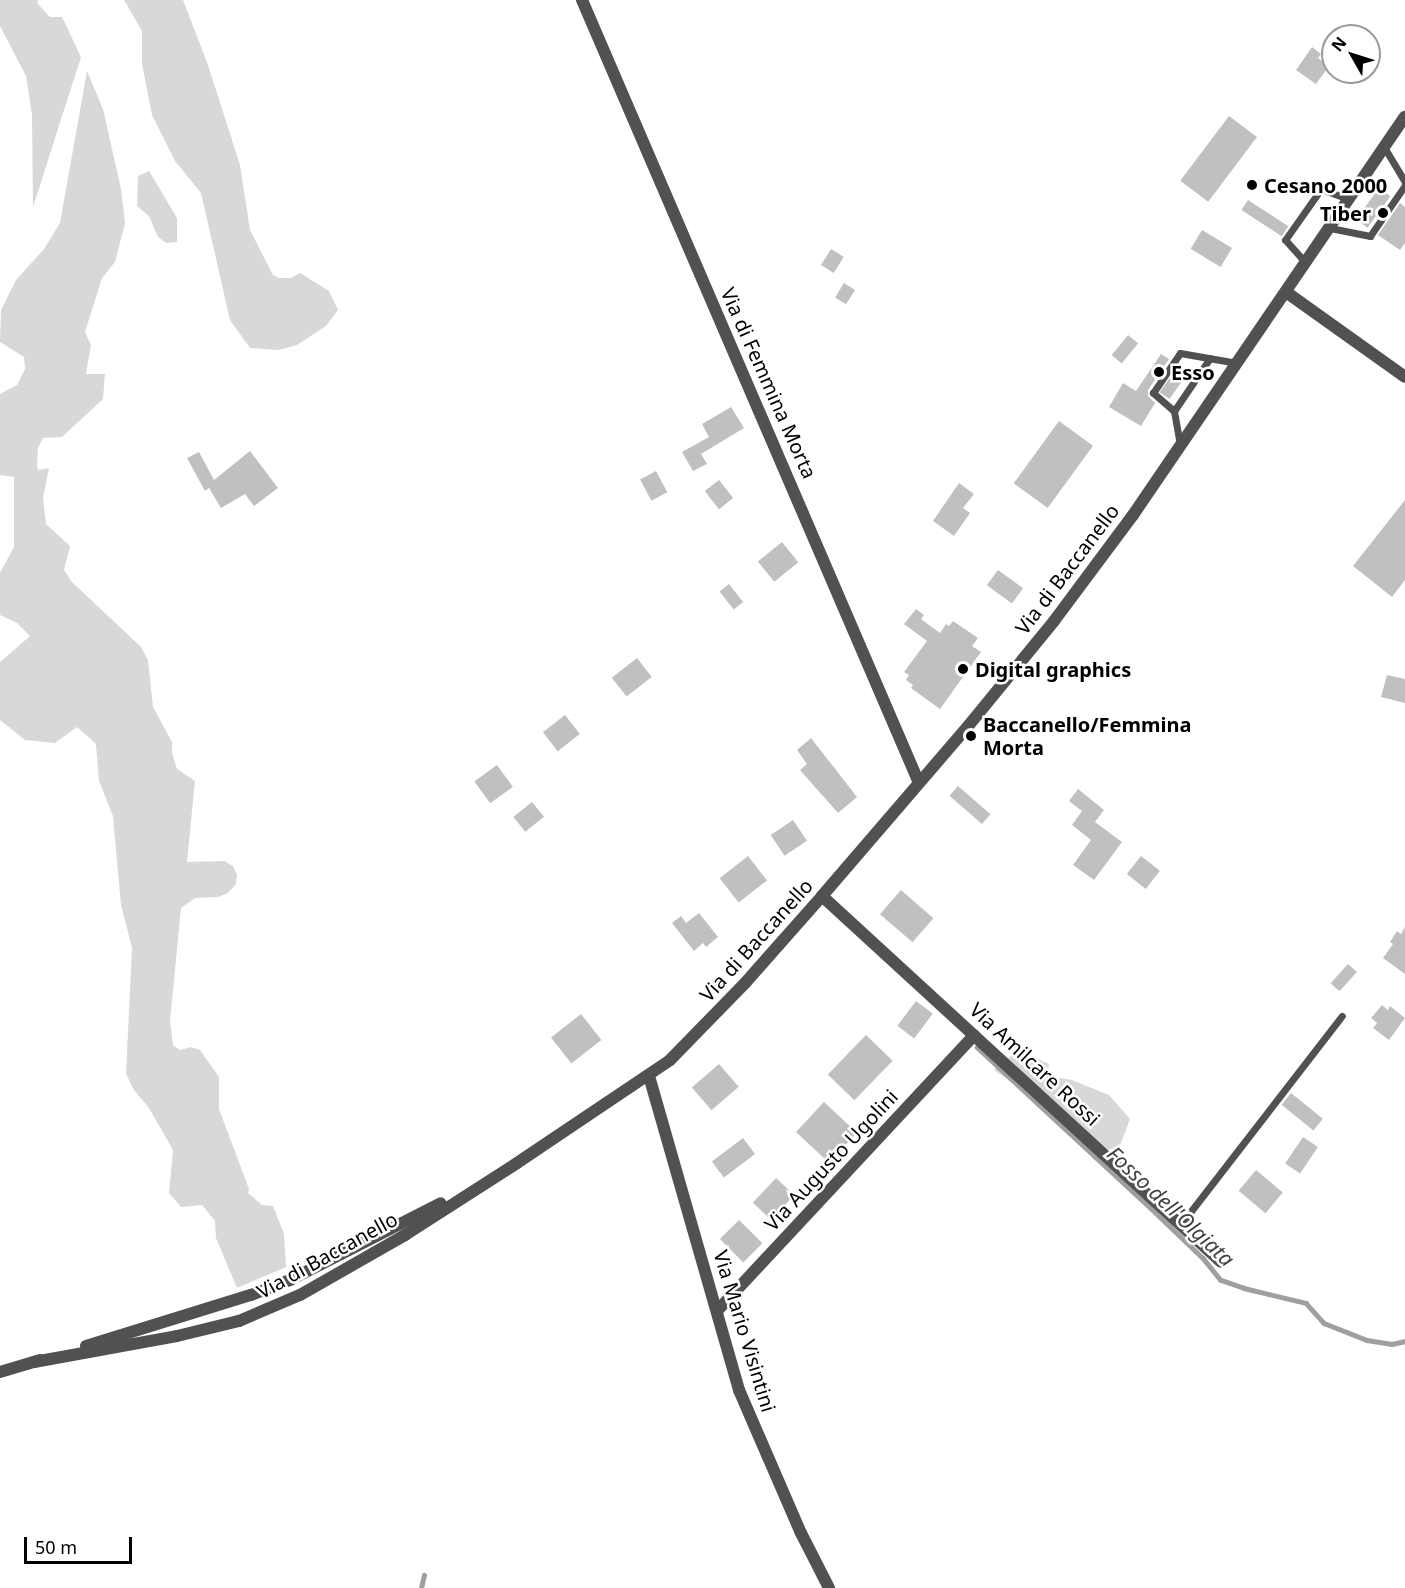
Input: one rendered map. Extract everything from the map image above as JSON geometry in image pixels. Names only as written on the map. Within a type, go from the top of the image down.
[{"type":"street","name":"Via di Femmina Morta","points":[[582,0],[919,783]]},
{"type":"street","name":"Via di Baccanello","points":[[34,1362],[177,1336],[256,1316],[300,1295],[405,1234],[517,1164],[649,1076],[718,1012],[822,896],[1054,621],[1180,446],[1405,117]]},
{"type":"street","points":[[1286,292],[1405,377]]},
{"type":"street","name":"Via Amilcare Rossi","points":[[822,896],[1221,1262]]},
{"type":"street","name":"Via Augusto Ugolini","points":[[717,1311],[974,1035]]},
{"type":"street","name":"Via Mario Visintini","points":[[649,1076],[746,1408],[801,1533],[829,1588]]},
{"type":"street","name":"Via di Baccanello","points":[[0,1372],[251,1295],[290,1280],[517,1164]]},
{"type":"lane","points":[[1330,228],[1370,236],[1405,183],[1384,147]]},
{"type":"lane","points":[[1306,263],[1285,240],[1321,189],[1349,199]]},
{"type":"lane","points":[[1180,446],[1174,411],[1153,393],[1180,353],[1237,363]]},
{"type":"lane","points":[[1174,411],[1210,358]]},
{"type":"lane","points":[[1181,1224],[1342,1016]]},
{"type":"shaded area","points":[[0,0],[38,0],[37,3],[50,17],[62,17],[81,57],[33,207],[32,115],[26,76],[0,26]]},
{"type":"shaded area","points":[[124,0],[183,0],[208,65],[240,165],[250,230],[273,275],[279,278],[291,278],[300,273],[329,291],[338,310],[326,326],[297,345],[279,350],[250,348],[230,320],[201,193],[175,161],[152,115],[142,64],[142,31]]},
{"type":"shaded area","points":[[87,71],[103,109],[121,189],[125,223],[115,262],[102,278],[85,332],[91,345],[86,374],[105,374],[103,399],[62,437],[43,438],[38,448],[37,464],[38,470],[49,468],[43,498],[46,524],[70,546],[64,570],[72,582],[141,647],[148,660],[153,707],[172,742],[172,753],[177,769],[195,781],[187,862],[224,861],[233,866],[237,875],[236,884],[228,893],[218,897],[195,898],[181,908],[170,1021],[173,1045],[180,1050],[191,1047],[200,1050],[219,1077],[219,1109],[249,1189],[248,1193],[262,1205],[273,1206],[284,1234],[286,1267],[237,1288],[216,1238],[215,1221],[202,1205],[181,1207],[169,1193],[173,1150],[126,1074],[132,948],[121,905],[113,816],[99,781],[96,744],[77,727],[55,743],[25,740],[0,720],[0,662],[30,636],[17,623],[0,615],[0,573],[14,547],[14,477],[0,475],[0,394],[17,385],[25,369],[24,357],[0,342],[1,310],[16,280],[44,249],[60,223]]},
{"type":"shaded area","points":[[149,171],[177,218],[177,242],[166,243],[158,237],[149,216],[137,206],[138,176]]},
{"type":"shaded area","points":[[1018,1050],[1049,1064],[1047,1076],[1072,1080],[1109,1095],[1130,1119],[1119,1148],[1096,1151],[1075,1139],[1053,1111],[994,1070]]},
{"type":"building","points":[[1312,47],[1321,54],[1318,58],[1321,60],[1321,77],[1316,84],[1296,70]]},
{"type":"building","points":[[1229,116],[1257,137],[1208,202],[1180,181]]},
{"type":"building","points":[[1379,188],[1390,196],[1367,228],[1356,220]]},
{"type":"building","points":[[1248,200],[1288,226],[1282,236],[1241,210]]},
{"type":"building","points":[[1400,203],[1405,207],[1405,243],[1400,250],[1378,235]]},
{"type":"building","points":[[1202,230],[1232,248],[1221,267],[1191,249]]},
{"type":"building","points":[[831,249],[844,257],[834,273],[821,265]]},
{"type":"building","points":[[844,283],[855,290],[846,304],[835,297]]},
{"type":"building","points":[[1128,335],[1138,343],[1122,363],[1112,355]]},
{"type":"building","points":[[1161,354],[1169,359],[1148,390],[1148,396],[1155,403],[1141,426],[1109,407],[1123,383],[1136,391]]},
{"type":"building","points":[[1178,366],[1188,373],[1169,399],[1160,392]]},
{"type":"building","points":[[731,407],[744,428],[701,454],[707,464],[693,471],[682,452],[709,437],[702,424]]},
{"type":"building","points":[[1059,421],[1093,446],[1048,508],[1014,483]]},
{"type":"building","points":[[250,451],[278,488],[254,506],[245,494],[221,508],[209,488],[205,491],[187,458],[199,452],[214,480]]},
{"type":"building","points":[[656,471],[667,492],[651,501],[640,479]]},
{"type":"building","points":[[719,480],[733,498],[719,509],[705,491]]},
{"type":"building","points":[[959,483],[974,494],[963,508],[970,513],[954,536],[933,521]]},
{"type":"building","points":[[1405,500],[1405,580],[1392,597],[1353,566]]},
{"type":"building","points":[[782,542],[798,562],[774,582],[758,562]]},
{"type":"building","points":[[998,570],[1023,588],[1012,604],[987,585]]},
{"type":"building","points":[[729,584],[743,602],[734,610],[720,591]]},
{"type":"building","points":[[916,609],[924,615],[921,619],[940,633],[946,624],[949,626],[953,621],[978,638],[972,646],[981,652],[940,709],[911,688],[913,685],[906,680],[909,675],[904,672],[927,641],[904,624]]},
{"type":"building","points":[[637,658],[652,677],[627,697],[612,678]]},
{"type":"building","points":[[1387,675],[1405,679],[1405,703],[1381,697]]},
{"type":"building","points":[[565,715],[580,734],[558,751],[543,732]]},
{"type":"building","points":[[811,738],[857,797],[838,813],[800,770],[807,764],[797,750]]},
{"type":"building","points":[[497,765],[513,787],[490,803],[474,781]]},
{"type":"building","points":[[958,786],[990,814],[982,824],[949,796]]},
{"type":"building","points":[[1078,789],[1104,810],[1095,822],[1122,842],[1094,880],[1073,865],[1091,840],[1072,825],[1082,811],[1069,801]]},
{"type":"building","points":[[532,802],[544,817],[525,832],[513,817]]},
{"type":"building","points":[[793,820],[807,841],[785,856],[771,835]]},
{"type":"building","points":[[748,856],[767,880],[739,903],[720,878]]},
{"type":"building","points":[[1141,856],[1160,871],[1146,889],[1127,874]]},
{"type":"building","points":[[901,890],[933,918],[912,942],[880,914]]},
{"type":"building","points":[[699,913],[718,937],[706,947],[703,943],[694,951],[672,923],[681,916],[686,923]]},
{"type":"building","points":[[1405,927],[1405,974],[1383,958],[1393,944],[1390,942],[1397,931],[1401,934]]},
{"type":"building","points":[[1348,964],[1357,972],[1340,991],[1331,983]]},
{"type":"building","points":[[916,1001],[933,1014],[914,1038],[897,1026]]},
{"type":"building","points":[[1382,1005],[1388,1010],[1390,1006],[1405,1018],[1389,1040],[1373,1028],[1377,1023],[1371,1018]]},
{"type":"building","points":[[581,1014],[601,1040],[571,1063],[551,1037]]},
{"type":"building","points":[[866,1035],[893,1061],[854,1100],[828,1075]]},
{"type":"building","points":[[719,1064],[739,1087],[712,1110],[692,1088]]},
{"type":"building","points":[[1291,1093],[1323,1119],[1313,1130],[1282,1105]]},
{"type":"building","points":[[824,1102],[857,1133],[829,1163],[796,1132]]},
{"type":"building","points":[[1303,1137],[1318,1147],[1300,1174],[1285,1164]]},
{"type":"building","points":[[743,1138],[755,1154],[724,1177],[712,1161]]},
{"type":"building","points":[[1256,1170],[1283,1192],[1265,1213],[1239,1191]]},
{"type":"building","points":[[776,1178],[794,1195],[771,1220],[753,1203]]},
{"type":"building","points":[[739,1220],[762,1243],[743,1262],[720,1239]]},
{"type":"waterway","name":"Fosso dell'Olgiata","points":[[977,1047],[1156,1213],[1203,1258],[1221,1280],[1306,1303],[1324,1323],[1367,1340],[1392,1344],[1405,1341]]},
{"type":"waterway","points":[[421,1588],[424,1575]]},
{"type":"place","name":"Cesano 2000","points":[[1252,185]]},
{"type":"place","name":"Tiber","points":[[1383,213]]},
{"type":"place","name":"Esso","points":[[1159,372]]},
{"type":"place","name":"Digital graphics","points":[[963,669]]},
{"type":"place","name":"Baccanello/Femmina Morta","points":[[971,736]]}]
